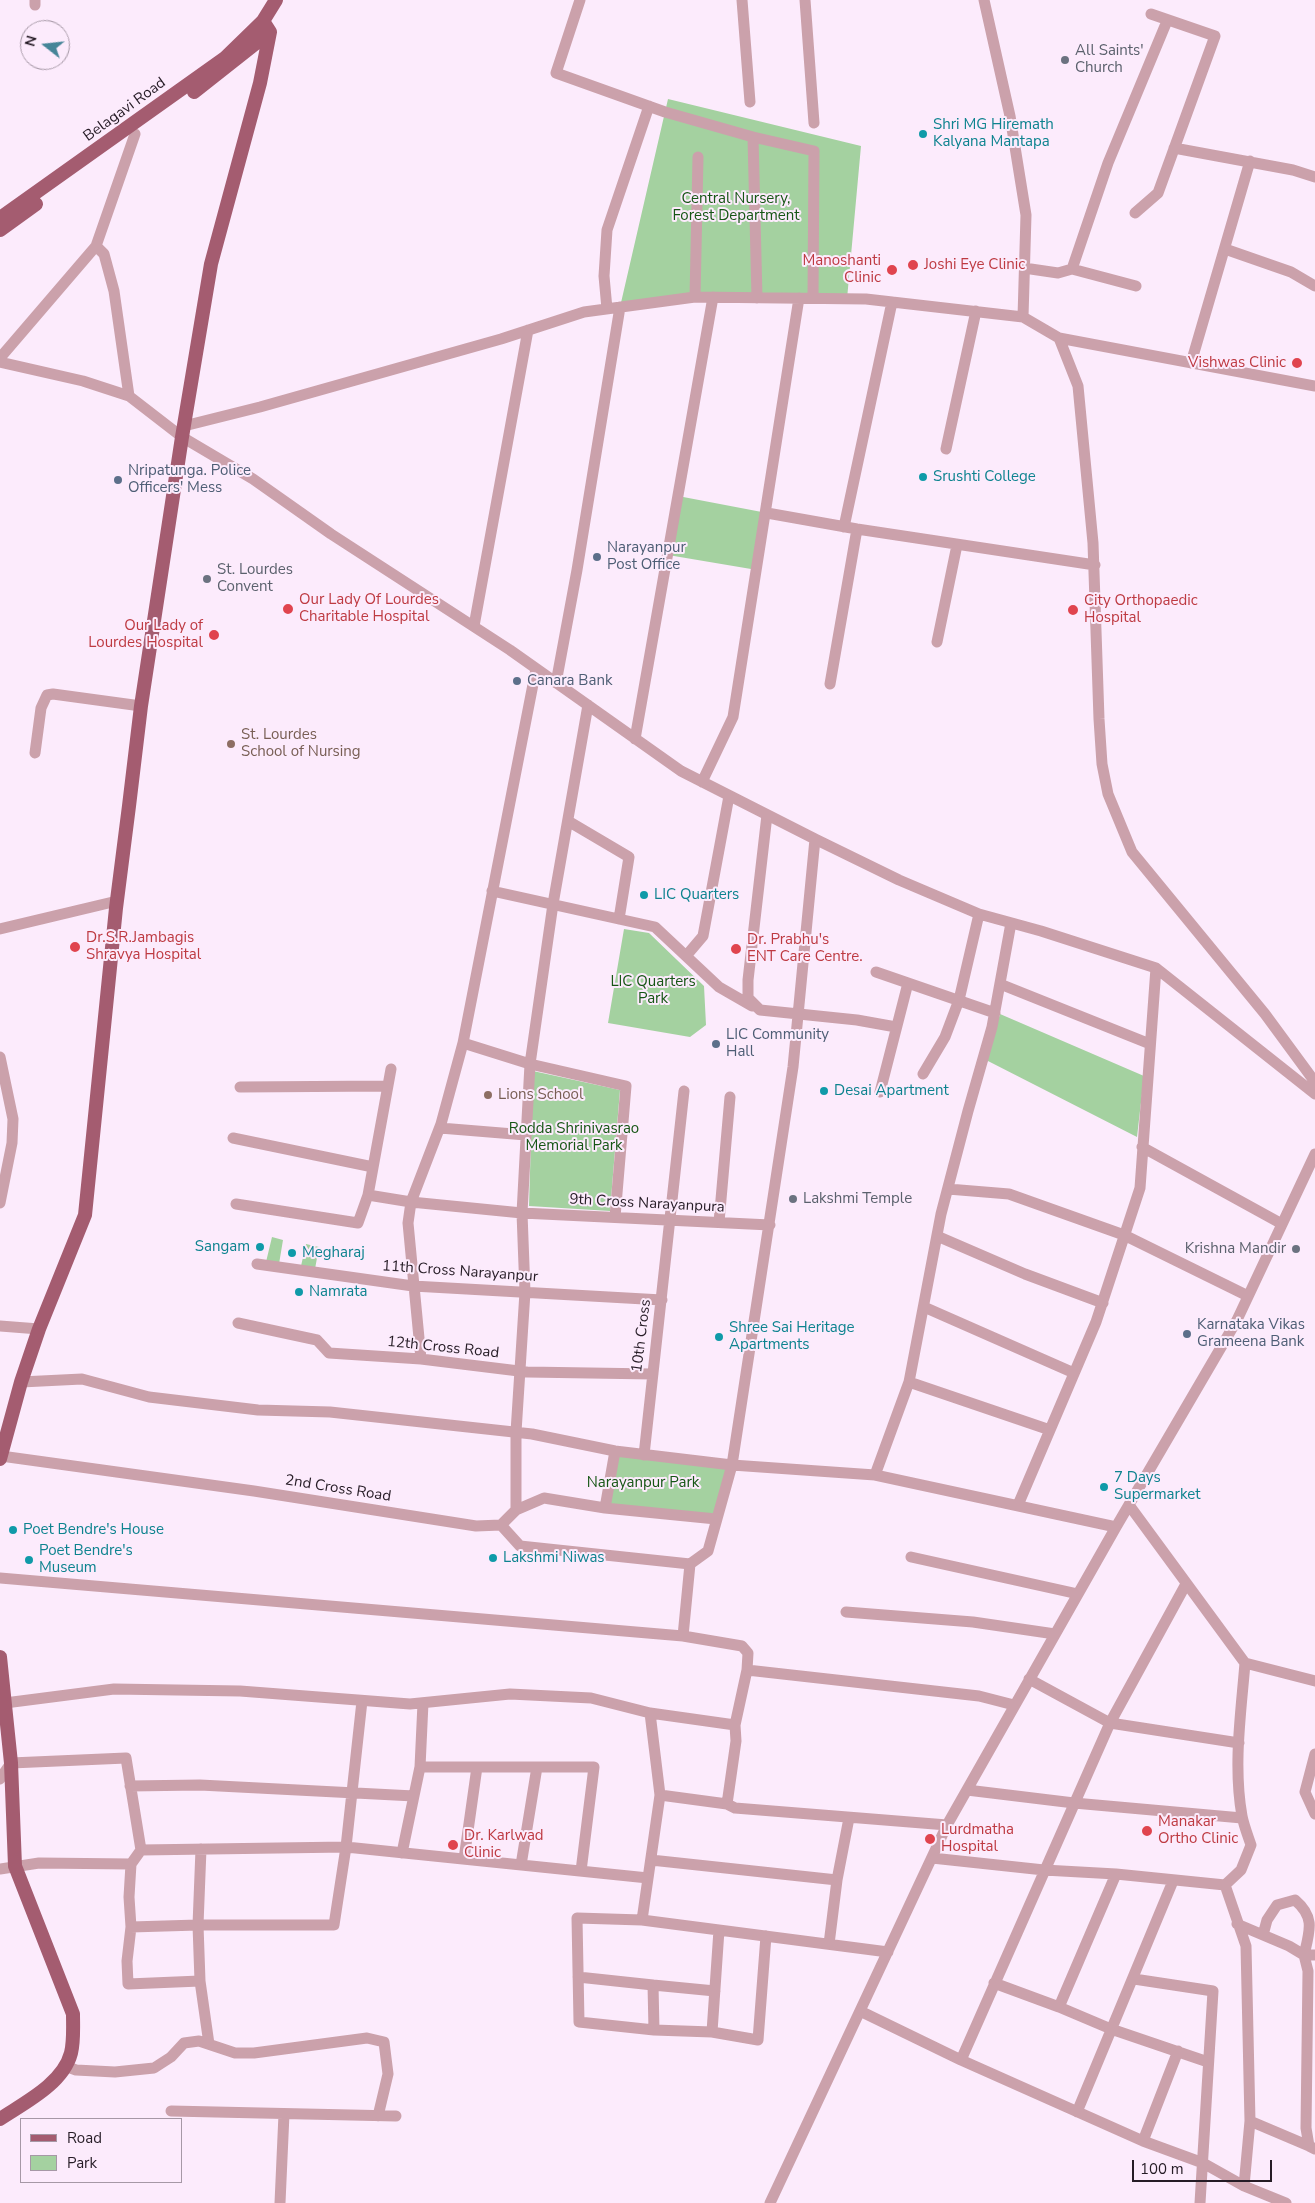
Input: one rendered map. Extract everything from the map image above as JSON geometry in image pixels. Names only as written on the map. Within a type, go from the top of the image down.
[{"type":"main road","points":[[0,1457],[21,1382],[40,1329],[86,1215],[117,901],[141,706],[183,432],[204,304],[221,224],[260,83],[267,27],[276,0]]},
{"type":"main road","points":[[0,230],[212,80],[267,27]]},
{"type":"main road","name":"Belagavi Road","points":[[0,218],[267,27]]},
{"type":"main road","points":[[0,1657],[11,1763],[15,1866],[72,2014],[73,2030],[70,2054],[57,2078],[35,2096],[0,2119]]},
{"type":"street","points":[[580,0],[556,73],[649,106],[753,136],[814,151],[814,298]]},
{"type":"street","points":[[742,0],[750,102]]},
{"type":"street","points":[[805,0],[814,122]]},
{"type":"street","points":[[984,0],[1010,116],[1026,216],[1023,317]]},
{"type":"street","points":[[1135,212],[1158,193],[1214,36],[1151,14]]},
{"type":"street","points":[[1072,269],[1108,163],[1167,21]]},
{"type":"street","points":[[607,309],[604,276],[607,230],[649,106]]},
{"type":"street","points":[[135,134],[96,246],[0,360],[83,381],[129,396],[344,542],[474,626],[681,771],[899,880],[979,914],[1156,968],[1315,1094]]},
{"type":"street","points":[[753,136],[757,298]]},
{"type":"street","points":[[1174,148],[1293,170],[1315,178]]},
{"type":"street","points":[[696,297],[698,157]]},
{"type":"street","points":[[1191,363],[1250,162]]},
{"type":"street","points":[[96,246],[104,254],[114,291],[129,396]]},
{"type":"street","points":[[1225,249],[1291,272],[1315,286]]},
{"type":"street","points":[[1024,268],[1058,273],[1072,269],[1136,286]]},
{"type":"street","points":[[183,432],[260,407],[528,330],[584,312],[696,297],[866,299],[1023,317],[1059,338],[1315,386]]},
{"type":"street","points":[[635,739],[713,298]]},
{"type":"street","points":[[702,782],[733,717],[799,298]]},
{"type":"street","points":[[844,527],[892,302]]},
{"type":"street","points":[[556,683],[577,570],[620,307]]},
{"type":"street","points":[[946,449],[976,311]]},
{"type":"street","points":[[474,626],[528,330]]},
{"type":"street","points":[[1059,338],[1078,386],[1095,565],[1102,764],[1108,794],[1132,852],[1265,1014],[1315,1082]]},
{"type":"street","points":[[766,513],[957,545],[1095,565]]},
{"type":"street","points":[[830,684],[857,529]]},
{"type":"street","points":[[937,642],[957,545]]},
{"type":"street","points":[[421,1359],[408,1223],[411,1202],[440,1128],[463,1043],[536,669]]},
{"type":"street","points":[[35,753],[41,708],[47,696],[53,694],[141,706]]},
{"type":"street","points":[[516,1510],[516,1432],[525,1292],[522,1213],[530,1064],[554,904],[588,705]]},
{"type":"street","points":[[686,956],[703,936],[729,796]]},
{"type":"street","points":[[760,1010],[748,998],[748,980],[767,815]]},
{"type":"street","points":[[568,821],[629,857],[619,919]]},
{"type":"street","points":[[716,1519],[605,1508],[544,1498],[516,1510],[501,1526],[520,1546],[690,1564],[708,1550],[732,1465],[770,1225],[799,1014],[815,839]]},
{"type":"street","points":[[492,891],[655,928],[719,987],[760,1010],[896,1027]]},
{"type":"street","points":[[0,929],[117,901]]},
{"type":"street","points":[[923,1074],[945,1037],[959,1000],[979,914]]},
{"type":"street","points":[[875,1475],[909,1382],[937,1236],[995,1013],[1011,924]]},
{"type":"street","points":[[1018,1506],[1103,1303],[1140,1188],[1156,968]]},
{"type":"street","points":[[876,972],[995,1013]]},
{"type":"street","points":[[880,1092],[908,983]]},
{"type":"street","points":[[1000,984],[1150,1044]]},
{"type":"street","points":[[463,1043],[530,1064],[584,1078],[626,1086],[615,1218]]},
{"type":"street","points":[[0,1057],[13,1119],[12,1143],[0,1203]]},
{"type":"street","points":[[236,1204],[358,1223],[368,1195],[391,1069]]},
{"type":"street","points":[[240,1088],[388,1086]]},
{"type":"street","name":"10th Cross","points":[[644,1455],[684,1091]]},
{"type":"street","points":[[719,1222],[730,1097]]},
{"type":"street","points":[[440,1128],[526,1135]]},
{"type":"street","points":[[233,1138],[373,1167]]},
{"type":"street","points":[[1142,1147],[1282,1224]]},
{"type":"street","points":[[770,2203],[947,1826],[1116,1527],[1237,1320],[1315,1154]]},
{"type":"street","points":[[948,1188],[1009,1194],[1124,1235],[1248,1296]]},
{"type":"street","name":"9th Cross Narayanpura","points":[[368,1195],[411,1202],[522,1213],[770,1225]]},
{"type":"street","points":[[937,1236],[1025,1274],[1103,1303]]},
{"type":"street","name":"11th Cross Narayanpur","points":[[257,1264],[413,1286],[662,1300]]},
{"type":"street","points":[[924,1307],[1074,1373]]},
{"type":"street","name":"12th Cross Road","points":[[238,1323],[317,1340],[329,1353],[421,1359],[521,1371],[653,1374]]},
{"type":"street","points":[[0,1326],[40,1329]]},
{"type":"street","points":[[21,1382],[82,1379],[159,1398],[258,1410],[330,1412],[516,1432],[644,1455],[732,1465],[875,1475],[1116,1527]]},
{"type":"street","points":[[909,1382],[1050,1430]]},
{"type":"street","points":[[605,1508],[615,1451]]},
{"type":"street","name":"2nd Cross Road","points":[[0,1457],[254,1491],[476,1526],[501,1526]]},
{"type":"street","points":[[1129,1505],[1245,1663],[1315,1681]]},
{"type":"street","points":[[911,1557],[1078,1594]]},
{"type":"street","points":[[683,1636],[690,1564]]},
{"type":"street","points":[[0,1578],[683,1636],[742,1646],[748,1653],[747,1670],[735,1725],[736,1741],[727,1804]]},
{"type":"street","points":[[961,2060],[1110,1723],[1186,1584]]},
{"type":"street","points":[[846,1612],[972,1622],[1055,1634]]},
{"type":"street","points":[[932,1858],[1044,1870],[1116,1874],[1225,1885],[1240,1870],[1251,1845],[1242,1818],[1239,1792],[1239,1743],[1245,1663]]},
{"type":"street","points":[[747,1670],[979,1696],[1014,1706]]},
{"type":"street","points":[[1029,1679],[1110,1723],[1239,1743]]},
{"type":"street","points":[[5,1703],[114,1689],[240,1691],[410,1704],[519,1694],[591,1698],[650,1713],[735,1725]]},
{"type":"street","points":[[131,1927],[334,1925],[346,1848],[362,1701]]},
{"type":"street","points":[[402,1853],[420,1767],[423,1703]]},
{"type":"street","points":[[642,1920],[660,1795],[650,1713]]},
{"type":"street","points":[[1315,1754],[1305,1792],[1315,1814]]},
{"type":"street","points":[[0,1779],[11,1763],[126,1758],[141,1850],[131,1864],[129,1897],[131,1927],[126,1961],[128,1984],[200,1981]]},
{"type":"street","points":[[420,1767],[594,1767],[581,1871]]},
{"type":"street","points":[[464,1859],[477,1767]]},
{"type":"street","points":[[521,1865],[537,1767]]},
{"type":"street","points":[[130,1786],[200,1785],[414,1796]]},
{"type":"street","points":[[967,1790],[1074,1803],[1242,1818]]},
{"type":"street","points":[[660,1795],[727,1804],[735,1808],[947,1826]]},
{"type":"street","points":[[829,1944],[837,1880],[850,1818]]},
{"type":"street","points":[[141,1850],[346,1848],[648,1878]]},
{"type":"street","points":[[201,1849],[198,1925],[200,1981],[209,2044]]},
{"type":"street","points":[[651,1860],[837,1880]]},
{"type":"street","points":[[0,1869],[39,1863],[131,1864]]},
{"type":"street","points":[[1059,2007],[1116,1874]]},
{"type":"street","points":[[1077,2112],[1134,1979],[1173,1881]]},
{"type":"street","points":[[1225,1885],[1246,1946],[1250,2121],[1244,2186]]},
{"type":"street","points":[[1263,1935],[1267,1920],[1277,1905],[1295,1900],[1307,1909],[1312,1921],[1308,1971],[1306,2128],[1312,2148]]},
{"type":"street","points":[[766,1936],[758,2040],[712,2032],[654,2030],[579,2022],[577,1918],[642,1920],[829,1944],[888,1952]]},
{"type":"street","points":[[1237,1924],[1310,1955]]},
{"type":"street","points":[[712,2032],[719,1930]]},
{"type":"street","points":[[578,1977],[715,1991]]},
{"type":"street","points":[[1134,1979],[1213,1991],[1200,2203]]},
{"type":"street","points":[[994,1982],[1111,2029],[1208,2062]]},
{"type":"street","points":[[653,1985],[654,2030]]},
{"type":"street","points":[[860,2011],[961,2060],[1143,2141],[1202,2163],[1244,2186],[1286,2203]]},
{"type":"street","points":[[65,2066],[76,2070],[115,2072],[154,2068],[171,2057],[184,2043],[199,2041],[235,2053],[254,2053],[367,2038],[384,2042],[388,2074],[378,2116]]},
{"type":"street","points":[[1143,2141],[1178,2051]]},
{"type":"street","points":[[171,2111],[396,2116]]},
{"type":"street","points":[[280,2203],[284,2114]]},
{"type":"street","points":[[1250,2121],[1312,2148]]},
{"type":"green space","name":"Central Nursery, Forest Department","points":[[668,99],[861,146],[847,299],[696,297],[620,307]]},
{"type":"green space","points":[[678,496],[767,513],[757,570],[668,555]]},
{"type":"green space","name":"LIC Quarters Park","points":[[624,929],[649,933],[704,986],[706,1025],[690,1037],[608,1023]]},
{"type":"green space","points":[[1000,1014],[1144,1076],[1137,1137],[986,1060]]},
{"type":"green space","name":"Rodda Shrinivasrao Memorial Park","points":[[533,1071],[620,1090],[610,1211],[529,1206]]},
{"type":"green space","points":[[272,1237],[283,1240],[279,1264],[266,1262]]},
{"type":"green space","points":[[306,1244],[319,1247],[315,1269],[301,1266]]},
{"type":"green space","name":"Narayanpur Park","points":[[615,1451],[732,1465],[716,1519],[605,1508]]},
{"type":"place","name":"All Saints' Church","points":[[1065,60]]},
{"type":"place","name":"Shri MG Hiremath Kalyana Mantapa","points":[[923,134]]},
{"type":"place","name":"Joshi Eye Clinic","points":[[913,265]]},
{"type":"place","name":"Manoshanti Clinic","points":[[892,270]]},
{"type":"place","name":"Vishwas Clinic","points":[[1297,363]]},
{"type":"place","name":"Srushti College","points":[[923,477]]},
{"type":"place","name":"Nripatunga. Police Officers' Mess","points":[[118,480]]},
{"type":"place","name":"Narayanpur Post Office","points":[[597,557]]},
{"type":"place","name":"St. Lourdes Convent","points":[[207,579]]},
{"type":"place","name":"Our Lady Of Lourdes Charitable Hospital","points":[[288,609]]},
{"type":"place","name":"City Orthopaedic Hospital","points":[[1073,610]]},
{"type":"place","name":"Our Lady of Lourdes Hospital","points":[[214,635]]},
{"type":"place","name":"Canara Bank","points":[[517,681]]},
{"type":"place","name":"St. Lourdes School of Nursing","points":[[231,744]]},
{"type":"place","name":"LIC Quarters","points":[[644,895]]},
{"type":"place","name":"Dr.S.R.Jambagis Shravya Hospital","points":[[75,947]]},
{"type":"place","name":"Dr. Prabhu's ENT Care Centre.","points":[[736,949]]},
{"type":"place","name":"LIC Community Hall","points":[[716,1044]]},
{"type":"place","name":"Desai Apartment","points":[[824,1091]]},
{"type":"place","name":"Lions School","points":[[488,1095]]},
{"type":"place","name":"Lakshmi Temple","points":[[793,1199]]},
{"type":"place","name":"Sangam","points":[[260,1247]]},
{"type":"place","name":"Krishna Mandir","points":[[1296,1249]]},
{"type":"place","name":"Megharaj","points":[[292,1253]]},
{"type":"place","name":"Namrata","points":[[299,1292]]},
{"type":"place","name":"Karnataka Vikas Grameena Bank","points":[[1187,1334]]},
{"type":"place","name":"Shree Sai Heritage Apartments","points":[[719,1337]]},
{"type":"place","name":"7 Days Supermarket","points":[[1104,1487]]},
{"type":"place","name":"Poet Bendre's House","points":[[13,1530]]},
{"type":"place","name":"Lakshmi Niwas","points":[[493,1558]]},
{"type":"place","name":"Poet Bendre's Museum","points":[[29,1560]]},
{"type":"place","name":"Manakar Ortho Clinic","points":[[1147,1831]]},
{"type":"place","name":"Lurdmatha Hospital","points":[[930,1839]]},
{"type":"place","name":"Dr. Karlwad Clinic","points":[[453,1845]]}]
